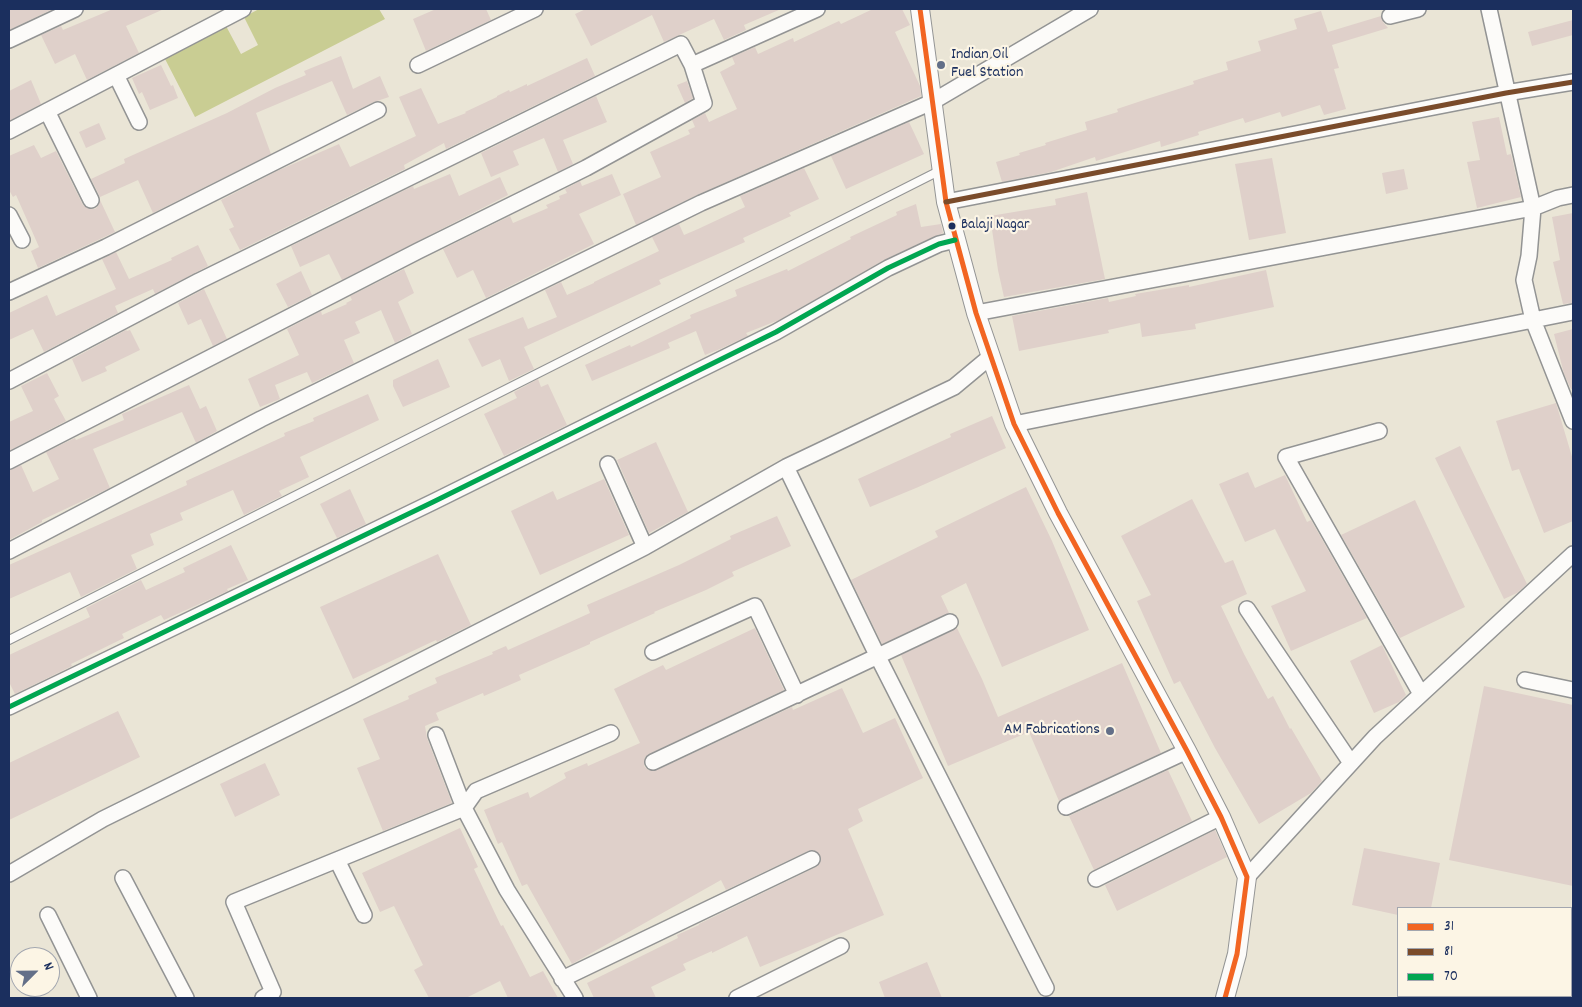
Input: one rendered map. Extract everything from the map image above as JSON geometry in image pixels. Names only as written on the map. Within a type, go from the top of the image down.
[{"type":"street","points":[[9,40],[75,9]]},
{"type":"street","points":[[9,131],[243,9]]},
{"type":"street","points":[[418,65],[535,9]]},
{"type":"street","points":[[692,65],[817,9]]},
{"type":"street","points":[[920,9],[946,202],[976,313],[1014,424],[1058,513],[1187,751],[1221,818],[1247,877],[1237,954],[1225,998]]},
{"type":"street","points":[[9,551],[262,419],[647,229],[701,203],[932,102],[1090,9]]},
{"type":"street","points":[[1390,16],[1418,9]]},
{"type":"street","points":[[1489,9],[1506,93],[1533,208],[1529,256],[1524,280],[1533,320],[1573,421]]},
{"type":"street","points":[[9,381],[199,281],[681,44],[692,65],[704,103],[586,168],[418,251],[9,462]]},
{"type":"street","points":[[116,75],[140,122]]},
{"type":"street","points":[[946,202],[1506,93],[1573,82]]},
{"type":"street","points":[[9,292],[106,247],[378,110]]},
{"type":"street","points":[[47,111],[91,200]]},
{"type":"street","points":[[976,313],[1533,208],[1558,198],[1573,195]]},
{"type":"street","points":[[9,215],[22,240]]},
{"type":"street","points":[[9,707],[433,502],[776,332],[888,268],[939,244],[955,240]]},
{"type":"street","points":[[1014,424],[1573,312]]},
{"type":"street","points":[[9,874],[103,819],[352,696],[645,546],[786,467],[954,387],[990,357]]},
{"type":"street","points":[[1379,431],[1286,457],[1421,694]]},
{"type":"street","points":[[608,464],[645,546]]},
{"type":"street","points":[[786,467],[878,657],[1046,988]]},
{"type":"street","points":[[1247,877],[1375,736],[1573,554]]},
{"type":"street","points":[[653,652],[755,606],[797,695]]},
{"type":"street","points":[[1247,609],[1351,763]]},
{"type":"street","points":[[653,762],[950,622]]},
{"type":"street","points":[[1525,680],[1573,690]]},
{"type":"street","points":[[263,998],[273,992],[234,902],[464,808],[476,791],[611,733]]},
{"type":"street","points":[[436,735],[464,808],[507,890],[575,998]]},
{"type":"street","points":[[1066,807],[1187,751]]},
{"type":"street","points":[[1096,879],[1221,818]]},
{"type":"street","points":[[562,979],[812,859]]},
{"type":"street","points":[[336,860],[364,915]]},
{"type":"street","points":[[123,878],[186,998]]},
{"type":"street","points":[[48,915],[89,998]]},
{"type":"street","points":[[737,998],[841,946]]},
{"type":"lane","points":[[9,640],[941,170]]},
{"type":"green space","points":[[259,9],[379,9],[385,19],[195,117],[164,57],[226,26],[241,54],[258,45],[244,17]]},
{"type":"building","points":[[9,9],[53,9],[9,30]]},
{"type":"building","points":[[113,9],[164,9],[126,26],[139,53],[87,80],[75,54],[55,64],[41,35],[61,26],[63,30]]},
{"type":"building","points":[[436,9],[486,9],[491,20],[426,51],[413,19]]},
{"type":"building","points":[[586,9],[781,9],[744,25],[746,30],[724,40],[714,19],[664,42],[652,15],[591,46],[575,14]]},
{"type":"building","points":[[873,9],[902,9],[910,25],[895,32],[920,86],[921,96],[697,195],[636,225],[623,194],[661,177],[650,152],[690,134],[688,130],[695,127],[692,120],[705,113],[709,122],[737,109],[720,72],[735,64],[732,57],[755,47],[758,54],[793,38],[794,42],[839,21],[841,24]]},
{"type":"building","points":[[1321,11],[1328,32],[1381,16],[1388,28],[1332,45],[1339,68],[1334,69],[1346,109],[1324,115],[1320,105],[1282,117],[1280,112],[1245,123],[1243,118],[1198,132],[1199,135],[1161,147],[1160,141],[1096,161],[1095,157],[1051,172],[1002,182],[996,162],[1046,145],[1045,143],[1087,130],[1085,122],[1118,112],[1117,109],[1194,84],[1193,81],[1228,70],[1226,62],[1261,51],[1258,41],[1297,29],[1294,19]]},
{"type":"building","points":[[1573,20],[1573,35],[1532,46],[1528,32]]},
{"type":"building","points":[[341,56],[353,89],[380,76],[389,97],[347,115],[332,81],[256,113],[271,154],[153,213],[138,180],[100,197],[91,179],[125,163],[124,159],[227,113],[275,88],[306,75],[304,71]]},
{"type":"building","points":[[587,58],[595,76],[446,149],[444,143],[404,165],[405,169],[240,250],[229,229],[234,227],[221,200],[277,171],[339,144],[350,167],[416,136],[399,97],[421,88],[438,124],[466,113],[509,90],[510,92],[527,84],[527,86]]},
{"type":"building","points":[[161,65],[171,86],[173,85],[178,98],[150,110],[142,92],[139,94],[132,78]]},
{"type":"building","points":[[31,80],[41,104],[9,121],[9,91]]},
{"type":"building","points":[[687,81],[693,98],[685,103],[677,85]]},
{"type":"building","points":[[596,96],[607,122],[563,140],[573,164],[558,172],[544,138],[513,151],[519,165],[491,177],[481,153]]},
{"type":"building","points":[[1499,117],[1507,155],[1511,154],[1521,197],[1477,208],[1467,162],[1480,160],[1472,122]]},
{"type":"building","points":[[909,122],[924,154],[846,189],[831,156]]},
{"type":"building","points":[[99,123],[106,139],[86,148],[79,132]]},
{"type":"building","points":[[34,145],[41,158],[56,151],[83,205],[90,209],[95,209],[100,200],[115,232],[38,268],[31,251],[39,247],[16,195],[13,197],[9,190],[9,156]]},
{"type":"building","points":[[1272,158],[1286,233],[1249,240],[1235,164]]},
{"type":"building","points":[[804,168],[819,199],[789,213],[791,216],[743,238],[745,242],[659,280],[661,284],[524,347],[534,369],[509,381],[500,359],[482,367],[468,339],[523,317],[528,329],[557,317],[545,290],[561,282],[567,295],[594,283],[659,251],[652,237],[679,224],[684,235],[698,229],[745,207],[740,196]]},
{"type":"building","points":[[1404,169],[1408,189],[1386,194],[1382,173]]},
{"type":"building","points":[[450,174],[459,196],[500,177],[508,195],[342,280],[329,254],[300,267],[291,246],[413,186],[414,189]]},
{"type":"building","points":[[612,174],[621,195],[579,214],[594,244],[486,298],[473,270],[457,278],[443,249],[510,216],[513,223],[548,208],[546,205],[560,199],[559,196],[567,193],[565,189],[580,181],[582,186]]},
{"type":"building","points":[[1087,192],[1105,279],[1004,297],[990,216],[1056,205],[1055,199]]},
{"type":"building","points":[[916,204],[921,227],[941,224],[943,233],[884,260],[779,320],[746,333],[748,336],[720,349],[705,355],[696,331],[668,343],[670,348],[592,381],[585,365],[630,345],[631,347],[691,318],[690,315],[737,296],[735,290],[787,269],[788,271],[851,239],[850,237],[897,215],[896,212]]},
{"type":"building","points":[[1573,213],[1573,303],[1563,304],[1553,262],[1560,260],[1552,217]]},
{"type":"building","points":[[198,245],[208,266],[155,294],[153,289],[115,306],[118,313],[44,352],[33,329],[9,340],[9,313],[47,295],[56,316],[116,289],[102,259],[116,252],[129,279],[172,260],[171,258]]},
{"type":"building","points":[[404,269],[414,293],[398,302],[412,334],[395,343],[381,310],[355,322],[360,333],[344,340],[354,363],[312,383],[307,372],[275,385],[280,399],[260,407],[248,379],[299,355],[287,329],[321,311],[322,315],[347,304],[352,300],[350,296]]},
{"type":"building","points":[[1266,270],[1274,307],[1195,324],[1196,329],[1142,337],[1140,323],[1108,330],[1109,333],[1019,351],[1012,316],[1108,298],[1109,302],[1136,296],[1135,294],[1189,285],[1189,287]]},
{"type":"building","points":[[301,271],[312,295],[288,307],[276,284]]},
{"type":"building","points":[[204,289],[227,339],[213,346],[201,319],[188,325],[178,303]]},
{"type":"building","points":[[1573,329],[1573,389],[1571,389],[1564,374],[1554,334]]},
{"type":"building","points":[[126,330],[130,330],[140,350],[105,367],[107,371],[82,382],[72,359]]},
{"type":"building","points":[[438,359],[450,387],[403,407],[393,386],[393,380]]},
{"type":"building","points":[[47,373],[59,396],[54,399],[66,421],[9,451],[9,422],[33,411],[21,386]]},
{"type":"building","points":[[538,379],[541,387],[548,384],[567,425],[504,456],[484,414],[517,398],[514,392]]},
{"type":"building","points":[[189,385],[200,409],[206,406],[217,431],[196,443],[182,412],[93,449],[110,488],[42,520],[42,522],[9,540],[9,470],[21,465],[33,492],[59,479],[46,452],[75,438],[76,440],[124,420],[122,414]]},
{"type":"building","points":[[368,394],[379,420],[300,457],[309,477],[279,491],[282,496],[244,515],[233,490],[180,513],[183,520],[150,534],[154,545],[131,555],[137,569],[81,597],[70,572],[9,599],[9,565],[187,485],[186,481],[285,436],[284,433],[314,421],[313,418]]},
{"type":"building","points":[[1556,403],[1573,460],[1573,521],[1544,533],[1519,469],[1512,471],[1496,421]]},
{"type":"building","points":[[992,416],[1006,448],[870,507],[858,479],[951,437],[950,434]]},
{"type":"building","points":[[656,442],[688,512],[649,533],[617,460]]},
{"type":"building","points":[[1460,446],[1527,584],[1517,593],[1504,599],[1435,458]]},
{"type":"building","points":[[1248,472],[1255,488],[1285,475],[1307,522],[1311,520],[1367,618],[1291,651],[1271,606],[1306,591],[1275,529],[1245,542],[1219,484]]},
{"type":"building","points":[[604,479],[629,535],[540,575],[511,511],[553,491],[557,500]]},
{"type":"building","points":[[1026,487],[1052,541],[1089,630],[1002,667],[966,583],[941,596],[949,613],[882,644],[851,580],[938,537],[935,531]]},
{"type":"building","points":[[350,489],[366,524],[337,538],[320,504]]},
{"type":"building","points":[[1192,499],[1225,563],[1233,560],[1247,594],[1221,606],[1268,699],[1273,696],[1290,729],[1322,781],[1311,793],[1259,824],[1215,748],[1180,681],[1174,684],[1137,601],[1151,595],[1121,536]]},
{"type":"building","points":[[1415,500],[1465,607],[1400,638],[1341,535]]},
{"type":"building","points":[[777,516],[791,546],[732,572],[734,576],[706,590],[519,675],[521,680],[484,696],[483,693],[436,713],[439,720],[425,726],[427,738],[452,803],[383,831],[357,768],[380,759],[363,719],[409,699],[408,696],[437,683],[435,678],[493,654],[492,652],[506,646],[508,650],[590,613],[587,605],[679,565],[731,539],[730,536]]},
{"type":"building","points":[[231,545],[248,580],[164,620],[161,615],[122,634],[124,638],[15,694],[9,682],[9,655],[90,617],[86,608],[141,580],[146,590],[185,572],[183,568]]},
{"type":"building","points":[[438,554],[471,625],[353,679],[320,607]]},
{"type":"building","points":[[755,628],[784,690],[649,754],[645,757],[644,766],[648,770],[657,770],[792,707],[793,710],[842,688],[863,733],[895,718],[923,778],[858,809],[863,821],[848,829],[884,915],[760,967],[747,936],[712,953],[712,951],[683,964],[686,970],[651,987],[656,998],[594,998],[587,983],[678,938],[677,935],[816,867],[821,860],[820,855],[813,850],[808,851],[726,890],[721,880],[572,964],[527,884],[522,886],[502,842],[498,844],[484,810],[528,792],[530,798],[566,778],[564,773],[587,763],[588,766],[640,743],[614,689],[663,665],[666,670]]},
{"type":"building","points":[[957,628],[998,717],[1122,663],[1161,753],[1059,801],[1029,732],[948,766],[901,655]]},
{"type":"building","points":[[1382,645],[1406,695],[1399,702],[1374,713],[1350,661]]},
{"type":"building","points":[[1484,686],[1573,705],[1573,886],[1449,860]]},
{"type":"building","points":[[118,711],[140,757],[9,820],[9,763]]},
{"type":"building","points":[[265,763],[280,795],[235,817],[220,784]]},
{"type":"building","points":[[1168,770],[1192,821],[1094,870],[1069,816]]},
{"type":"building","points":[[460,828],[478,867],[474,869],[501,926],[503,925],[530,977],[543,971],[558,998],[508,998],[500,981],[466,998],[429,998],[414,970],[423,965],[394,906],[380,912],[362,873]]},
{"type":"building","points":[[1215,830],[1227,857],[1117,911],[1105,885]]},
{"type":"building","points":[[1364,848],[1440,863],[1431,907],[1397,907],[1397,915],[1352,905]]},
{"type":"building","points":[[927,962],[942,998],[885,998],[879,982]]},
{"type":"transit line","name":"31","points":[[920,9],[946,202],[976,313],[1014,424],[1058,513],[1221,817],[1247,877],[1237,954],[1225,998]]},
{"type":"transit line","name":"81","points":[[946,202],[1506,93],[1573,82]]},
{"type":"transit line","name":"70","points":[[9,707],[433,502],[776,332],[888,268],[939,244],[955,240]]},
{"type":"place","name":"Indian Oil Fuel Station","points":[[941,65]]},
{"type":"place","name":"Balaji Nagar","points":[[952,226]]},
{"type":"place","name":"AM Fabrications","points":[[1110,731]]}]
